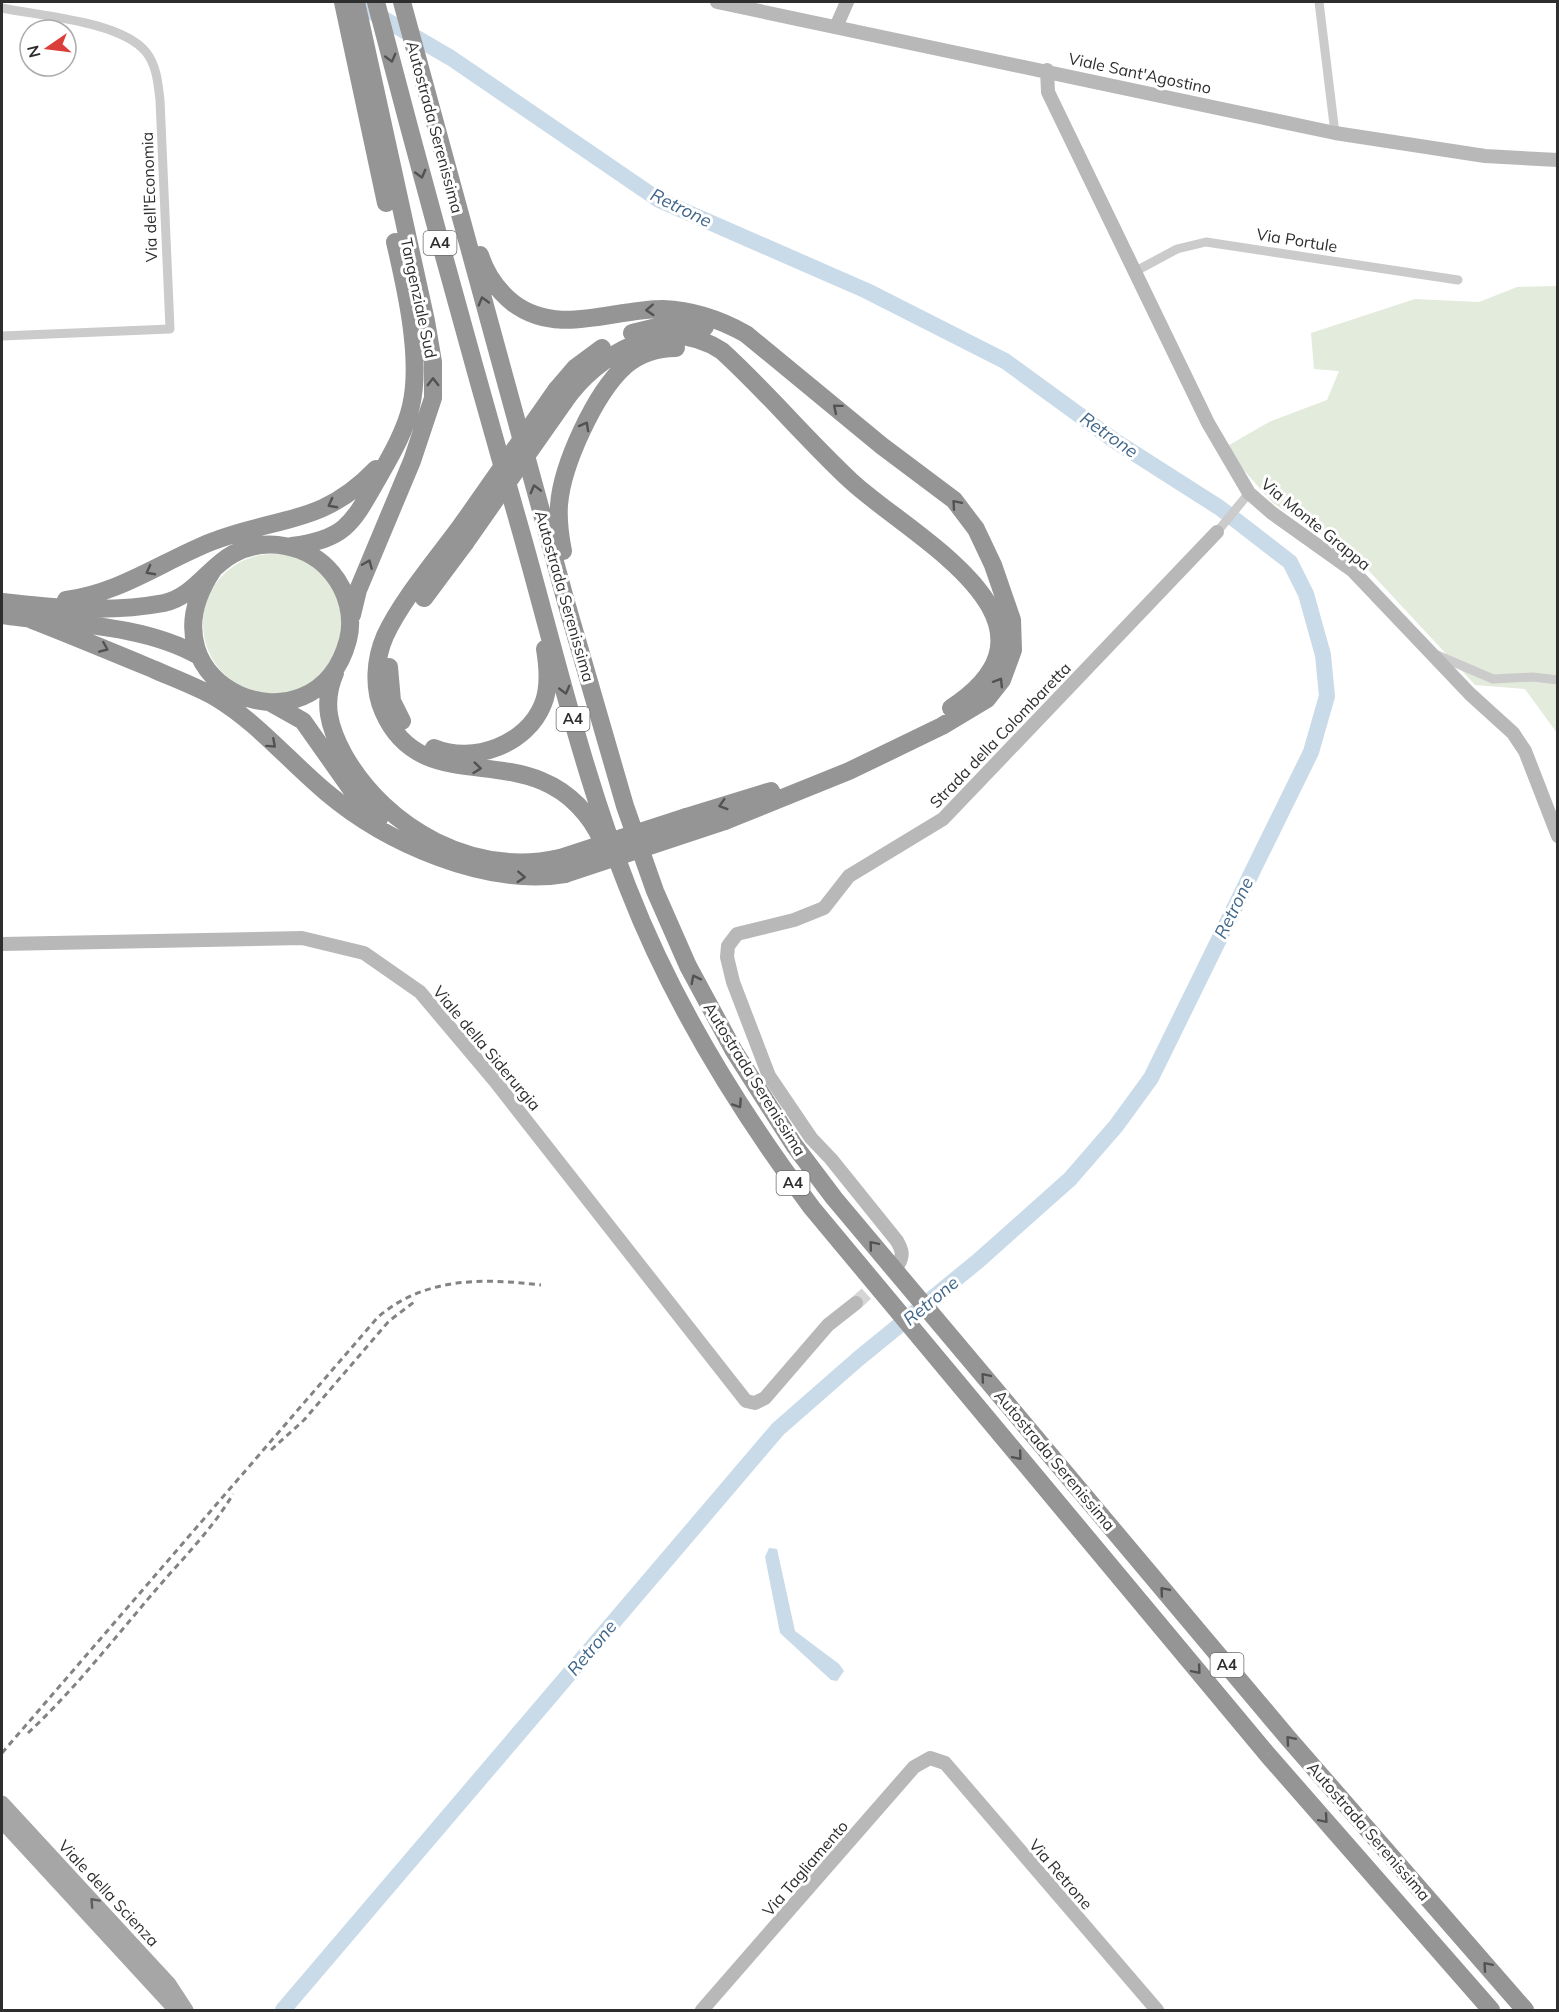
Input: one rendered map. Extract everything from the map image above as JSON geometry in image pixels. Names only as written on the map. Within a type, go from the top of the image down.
[{"type":"highway","name":"Tangenziale Sud","points":[[343,2],[426,321],[433,362],[433,398],[412,461],[358,590],[351,620]]},
{"type":"highway","name":"Tangenziale Sud","points":[[290,546],[315,543],[336,535],[350,524],[392,453],[411,406],[414,381],[413,353],[356,2]]},
{"type":"highway","name":"Autostrada Serenissima","points":[[376,2],[475,368],[598,803],[628,888],[650,940],[707,1054],[777,1161],[913,1331],[1267,1754],[1491,2010]]},
{"type":"highway","name":"Autostrada Serenissima","points":[[402,2],[430,111],[620,787],[655,891],[672,932],[734,1051],[817,1175],[911,1289],[1288,1738],[1525,2010]]},
{"type":"highway","points":[[2,602],[30,612],[215,697],[253,726],[341,805],[383,831],[425,850],[493,874],[525,877],[725,821],[849,771],[951,720],[987,699],[1002,680],[1013,650],[1012,620],[993,565],[976,529],[954,500],[882,446],[763,347],[729,324],[692,313],[646,310],[580,320],[555,320],[528,313],[507,298],[492,281],[481,260],[414,46]]},
{"type":"highway","points":[[475,368],[506,507],[542,636],[548,682],[538,714],[518,736],[497,747],[459,753],[429,746],[410,731],[392,701],[388,676],[399,636],[465,543],[560,396],[575,368],[602,347],[631,333],[660,324],[705,327],[763,347]]},
{"type":"highway","points":[[2,615],[166,603],[185,594],[233,554],[252,546],[290,546],[318,559],[336,578],[346,596],[351,620],[344,656],[329,691],[330,725],[357,774],[393,815],[423,835],[470,855],[562,866],[686,817],[791,785],[913,730],[974,692],[989,673],[997,649],[998,628],[992,610],[963,570],[852,482],[739,366],[711,344],[691,338],[669,337],[639,342],[604,360],[560,396],[463,523],[386,634],[378,657],[376,679],[383,711],[400,738],[421,754],[456,766],[532,777],[559,790],[578,805],[597,831],[656,972],[681,1018],[707,1054]]},
{"type":"highway","points":[[620,787],[599,686],[560,538],[559,504],[567,465],[582,432],[616,376],[636,358],[648,353],[673,347],[705,352],[733,366],[762,390]]},
{"type":"highway","points":[[30,612],[121,587],[213,541],[310,515],[338,502],[363,483],[392,453]]},
{"type":"highway","points":[[213,570],[200,590],[192,624],[199,656],[207,670],[227,689],[248,699],[271,703],[287,701],[308,694],[338,668]]},
{"type":"highway","points":[[30,612],[177,643],[199,656]]},
{"type":"highway","points":[[271,703],[303,721],[351,789],[380,820],[425,850]]},
{"type":"main road","name":"Viale della Scienza","points":[[2,1803],[170,1984],[186,2010]]},
{"type":"main road","name":"Viale della Scienza","points":[[2,1821],[176,2010]]},
{"type":"street","name":"Viale Sant'Agostino","points":[[717,2],[1047,70],[1335,133],[1485,156],[1557,160]]},
{"type":"street","points":[[836,27],[847,2]]},
{"type":"street","points":[[1319,2],[1335,133]]},
{"type":"street","name":"Via dell'Economia","points":[[2,8],[128,35],[147,52],[157,75],[160,100],[170,328],[2,336]]},
{"type":"street","name":"Via Monte Grappa","points":[[1047,70],[1048,92],[1245,498],[1272,513],[1352,570],[1429,651],[1513,733],[1525,751],[1557,836]]},
{"type":"street","name":"Via Portule","points":[[1136,271],[1177,249],[1206,242],[1458,280]]},
{"type":"street","points":[[1217,532],[1245,498]]},
{"type":"street","name":"Strada della Colombaretta","points":[[898,1265],[902,1258],[902,1250],[897,1241],[831,1159],[811,1138],[769,1076],[733,982],[727,957],[728,946],[736,934],[794,920],[824,908],[849,876],[943,819],[1217,532]]},
{"type":"street","points":[[1429,651],[1493,679],[1533,677],[1557,680]]},
{"type":"street","name":"Viale della Siderurgia","points":[[2,944],[302,938],[364,953],[420,992],[495,1081],[746,1401],[755,1403],[765,1398],[828,1325],[856,1303]]},
{"type":"street","name":"Via Tagliamento","points":[[702,2010],[914,1767],[930,1758],[939,1760]]},
{"type":"street","name":"Via Retrone","points":[[939,1760],[945,1763],[1157,2010]]},
{"type":"green space","points":[[1557,286],[1557,733],[1525,689],[1475,685],[1357,558],[1273,503],[1224,448],[1269,422],[1327,400],[1339,371],[1314,369],[1311,333],[1415,299],[1479,302],[1517,287]]},
{"type":"green space","points":[[273,554],[300,559],[323,574],[338,597],[343,624],[338,651],[323,674],[300,689],[273,694],[246,689],[223,674],[208,651],[203,624],[208,597],[223,574],[246,559]]},
{"type":"water","points":[[769,1548],[777,1549],[795,1631],[839,1664],[844,1671],[837,1681],[831,1680],[780,1633],[765,1557]]},
{"type":"waterway","name":"Retrone","points":[[283,2010],[778,1429],[858,1359],[978,1261],[1070,1179],[1116,1126],[1151,1078],[1311,752],[1327,696],[1323,655],[1306,594],[1290,562],[1220,508],[1115,441],[1005,361],[867,291],[659,200],[451,58],[355,2]]},
{"type":"tunnel","points":[[856,1303],[898,1265]]},
{"type":"railway","points":[[2,1753],[378,1317],[415,1294],[455,1283],[497,1281],[541,1285]]},
{"type":"railway","points":[[271,1450],[304,1420],[389,1321],[414,1302]]},
{"type":"railway","points":[[28,1733],[77,1682],[196,1544],[216,1520],[233,1494]]}]
